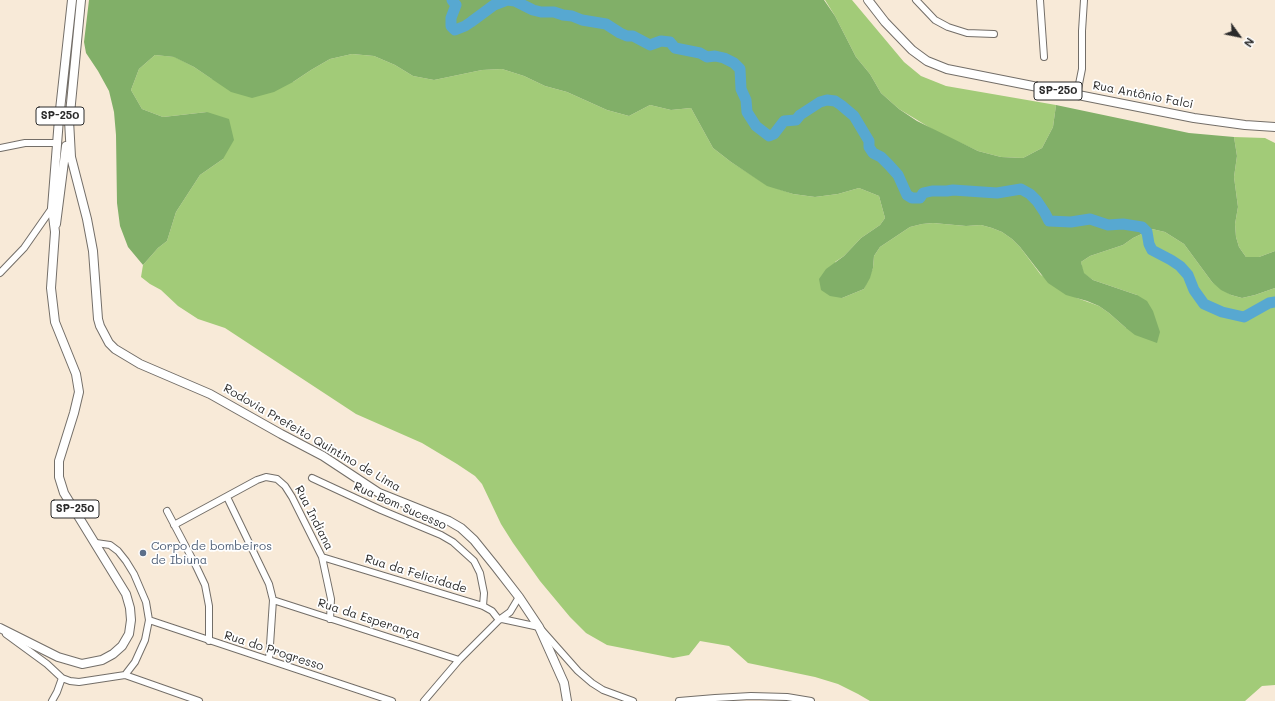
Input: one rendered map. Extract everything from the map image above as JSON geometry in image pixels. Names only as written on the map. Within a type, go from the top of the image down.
[{"type":"main road","name":"SP-250","points":[[55,232],[52,208],[57,143],[72,0]]},
{"type":"main road","name":"SP-250","points":[[0,628],[51,654],[82,664],[102,660],[113,654],[122,646],[128,634],[131,620],[130,608],[126,594],[64,493],[59,477],[59,461],[79,392],[76,374],[55,322],[51,288],[55,232],[59,213],[81,0]]},
{"type":"main road","name":"Rua Antônio Falci","points":[[868,0],[907,44],[928,61],[947,69],[1194,118],[1245,125],[1275,127]]},
{"type":"main road","points":[[63,92],[61,132],[64,162],[78,189]]},
{"type":"main road","name":"Rodovia Prefeito Quintino de Lima","points":[[69,120],[71,157],[78,189],[87,219],[93,251],[100,326],[109,343],[115,349],[140,364],[210,394],[281,434],[324,456],[379,493],[448,520],[461,528],[474,540],[519,597],[539,627],[564,683],[568,701]]},
{"type":"street","points":[[916,0],[935,20],[948,27],[967,33],[994,34]]},
{"type":"street","points":[[1040,0],[1044,57]]},
{"type":"street","points":[[1077,94],[1082,69],[1084,0]]},
{"type":"street","points":[[0,148],[24,143],[57,143]]},
{"type":"street","points":[[0,273],[24,248],[52,208]]},
{"type":"street","name":"Rua Indiana","points":[[227,497],[256,480],[266,477],[277,479],[285,486],[322,557],[330,599],[330,619]]},
{"type":"street","name":"Rua Bom Sucesso","points":[[312,478],[440,535],[452,542],[474,561],[480,573],[484,594],[483,606]]},
{"type":"street","points":[[174,525],[227,497],[269,584],[273,600],[269,660]]},
{"type":"street","points":[[167,511],[205,585],[209,606],[209,641]]},
{"type":"street","points":[[96,543],[110,545],[118,551],[126,561],[146,602],[149,620],[145,640],[135,662],[125,675]]},
{"type":"street","name":"Rua da Felicidade","points":[[322,557],[483,606],[492,611],[501,620]]},
{"type":"street","points":[[424,701],[459,660],[510,612],[519,597]]},
{"type":"street","name":"Rua da Esperança","points":[[273,600],[459,660]]},
{"type":"street","name":"Rua do Progresso","points":[[149,620],[392,701]]},
{"type":"street","points":[[501,620],[539,627],[578,671],[592,683],[603,690],[633,701]]},
{"type":"street","points":[[0,628],[47,664],[62,678],[70,681],[79,682],[125,675],[199,701]]},
{"type":"street","points":[[54,700],[62,678]]},
{"type":"street","points":[[679,701],[751,696],[787,697],[811,701]]},
{"type":"green space","points":[[89,0],[824,0],[835,16],[856,57],[870,74],[881,93],[899,109],[917,121],[978,151],[1001,157],[1023,158],[1042,148],[1053,127],[1056,105],[1189,133],[1234,137],[1237,156],[1234,177],[1238,207],[1235,224],[1236,237],[1239,247],[1246,257],[1259,257],[1275,251],[1275,288],[1242,298],[1231,295],[1221,290],[1212,282],[1184,244],[1165,232],[1152,229],[1133,238],[1123,245],[1090,256],[1081,262],[1084,273],[1093,280],[1137,295],[1147,301],[1153,311],[1160,332],[1157,343],[1135,335],[1099,306],[1066,295],[1048,283],[1020,247],[1002,232],[981,225],[966,226],[933,223],[910,227],[880,247],[874,256],[870,278],[864,289],[842,298],[830,296],[821,290],[819,279],[826,269],[844,256],[861,238],[880,225],[885,218],[879,196],[859,188],[838,194],[815,197],[793,194],[767,186],[713,148],[691,108],[671,110],[650,105],[629,116],[607,110],[567,92],[545,86],[524,76],[502,69],[482,70],[434,80],[413,76],[395,65],[374,56],[352,54],[330,59],[274,92],[252,98],[231,92],[194,67],[174,57],[155,55],[139,69],[131,90],[142,109],[163,117],[207,112],[229,119],[234,140],[223,159],[200,175],[176,212],[167,241],[158,248],[143,265],[128,247],[120,226],[117,203],[116,135],[114,112],[109,91],[86,53],[84,42]]},
{"type":"green space","points":[[825,0],[852,0],[904,62],[921,76],[946,86],[1056,105],[1053,127],[1042,148],[1023,158],[1001,157],[978,151],[937,132],[899,109],[881,93],[870,74],[856,57]]},
{"type":"green space","points":[[352,54],[374,56],[395,65],[413,76],[434,80],[482,70],[502,69],[524,76],[545,86],[567,92],[607,110],[629,116],[650,105],[671,110],[691,108],[713,148],[731,162],[767,185],[793,194],[815,197],[838,194],[859,188],[879,196],[885,218],[880,225],[861,238],[844,256],[835,262],[842,298],[864,289],[873,268],[874,256],[880,247],[910,227],[933,223],[966,226],[981,225],[1002,232],[1020,247],[1041,275],[1077,298],[1099,306],[1126,328],[1137,295],[1093,280],[1083,273],[1081,262],[1090,256],[1123,245],[1133,238],[1152,229],[1165,232],[1184,244],[1212,282],[1231,295],[1242,298],[1275,288],[1275,685],[1262,686],[1245,701],[870,701],[838,684],[815,677],[748,663],[729,646],[700,641],[689,655],[673,658],[607,645],[586,633],[570,617],[540,581],[513,543],[501,524],[482,484],[475,476],[422,443],[356,414],[225,328],[198,319],[178,306],[161,290],[141,277],[143,265],[158,248],[167,241],[176,212],[200,175],[223,159],[207,112],[163,117],[142,109],[131,90],[139,69],[155,55],[175,57],[212,79],[293,82],[330,59]]},
{"type":"green space","points":[[1234,137],[1265,138],[1275,143],[1275,251],[1259,257],[1246,257],[1239,247],[1236,237],[1235,224],[1238,207],[1234,177],[1237,156]]},
{"type":"waterway","points":[[452,0],[456,5],[451,18],[451,26],[455,30],[465,26],[494,5],[507,0],[515,1],[533,10],[541,12],[554,12],[582,20],[606,24],[620,33],[627,36],[633,36],[650,45],[661,41],[670,42],[675,48],[700,53],[707,57],[715,56],[724,58],[734,63],[740,69],[741,89],[746,100],[747,112],[756,126],[769,136],[774,134],[784,121],[796,120],[800,115],[820,102],[827,100],[835,101],[854,116],[869,141],[869,147],[873,153],[881,157],[898,175],[907,195],[912,198],[920,198],[923,193],[932,191],[953,190],[997,193],[1021,189],[1030,194],[1037,201],[1049,221],[1071,222],[1090,219],[1108,225],[1123,224],[1142,227],[1147,232],[1149,244],[1152,250],[1180,266],[1188,275],[1194,290],[1204,304],[1222,312],[1244,317],[1269,303],[1275,302]]},
{"type":"place","name":"Corpo de bombeiros de Ibiuna","points":[[143,553]]}]
